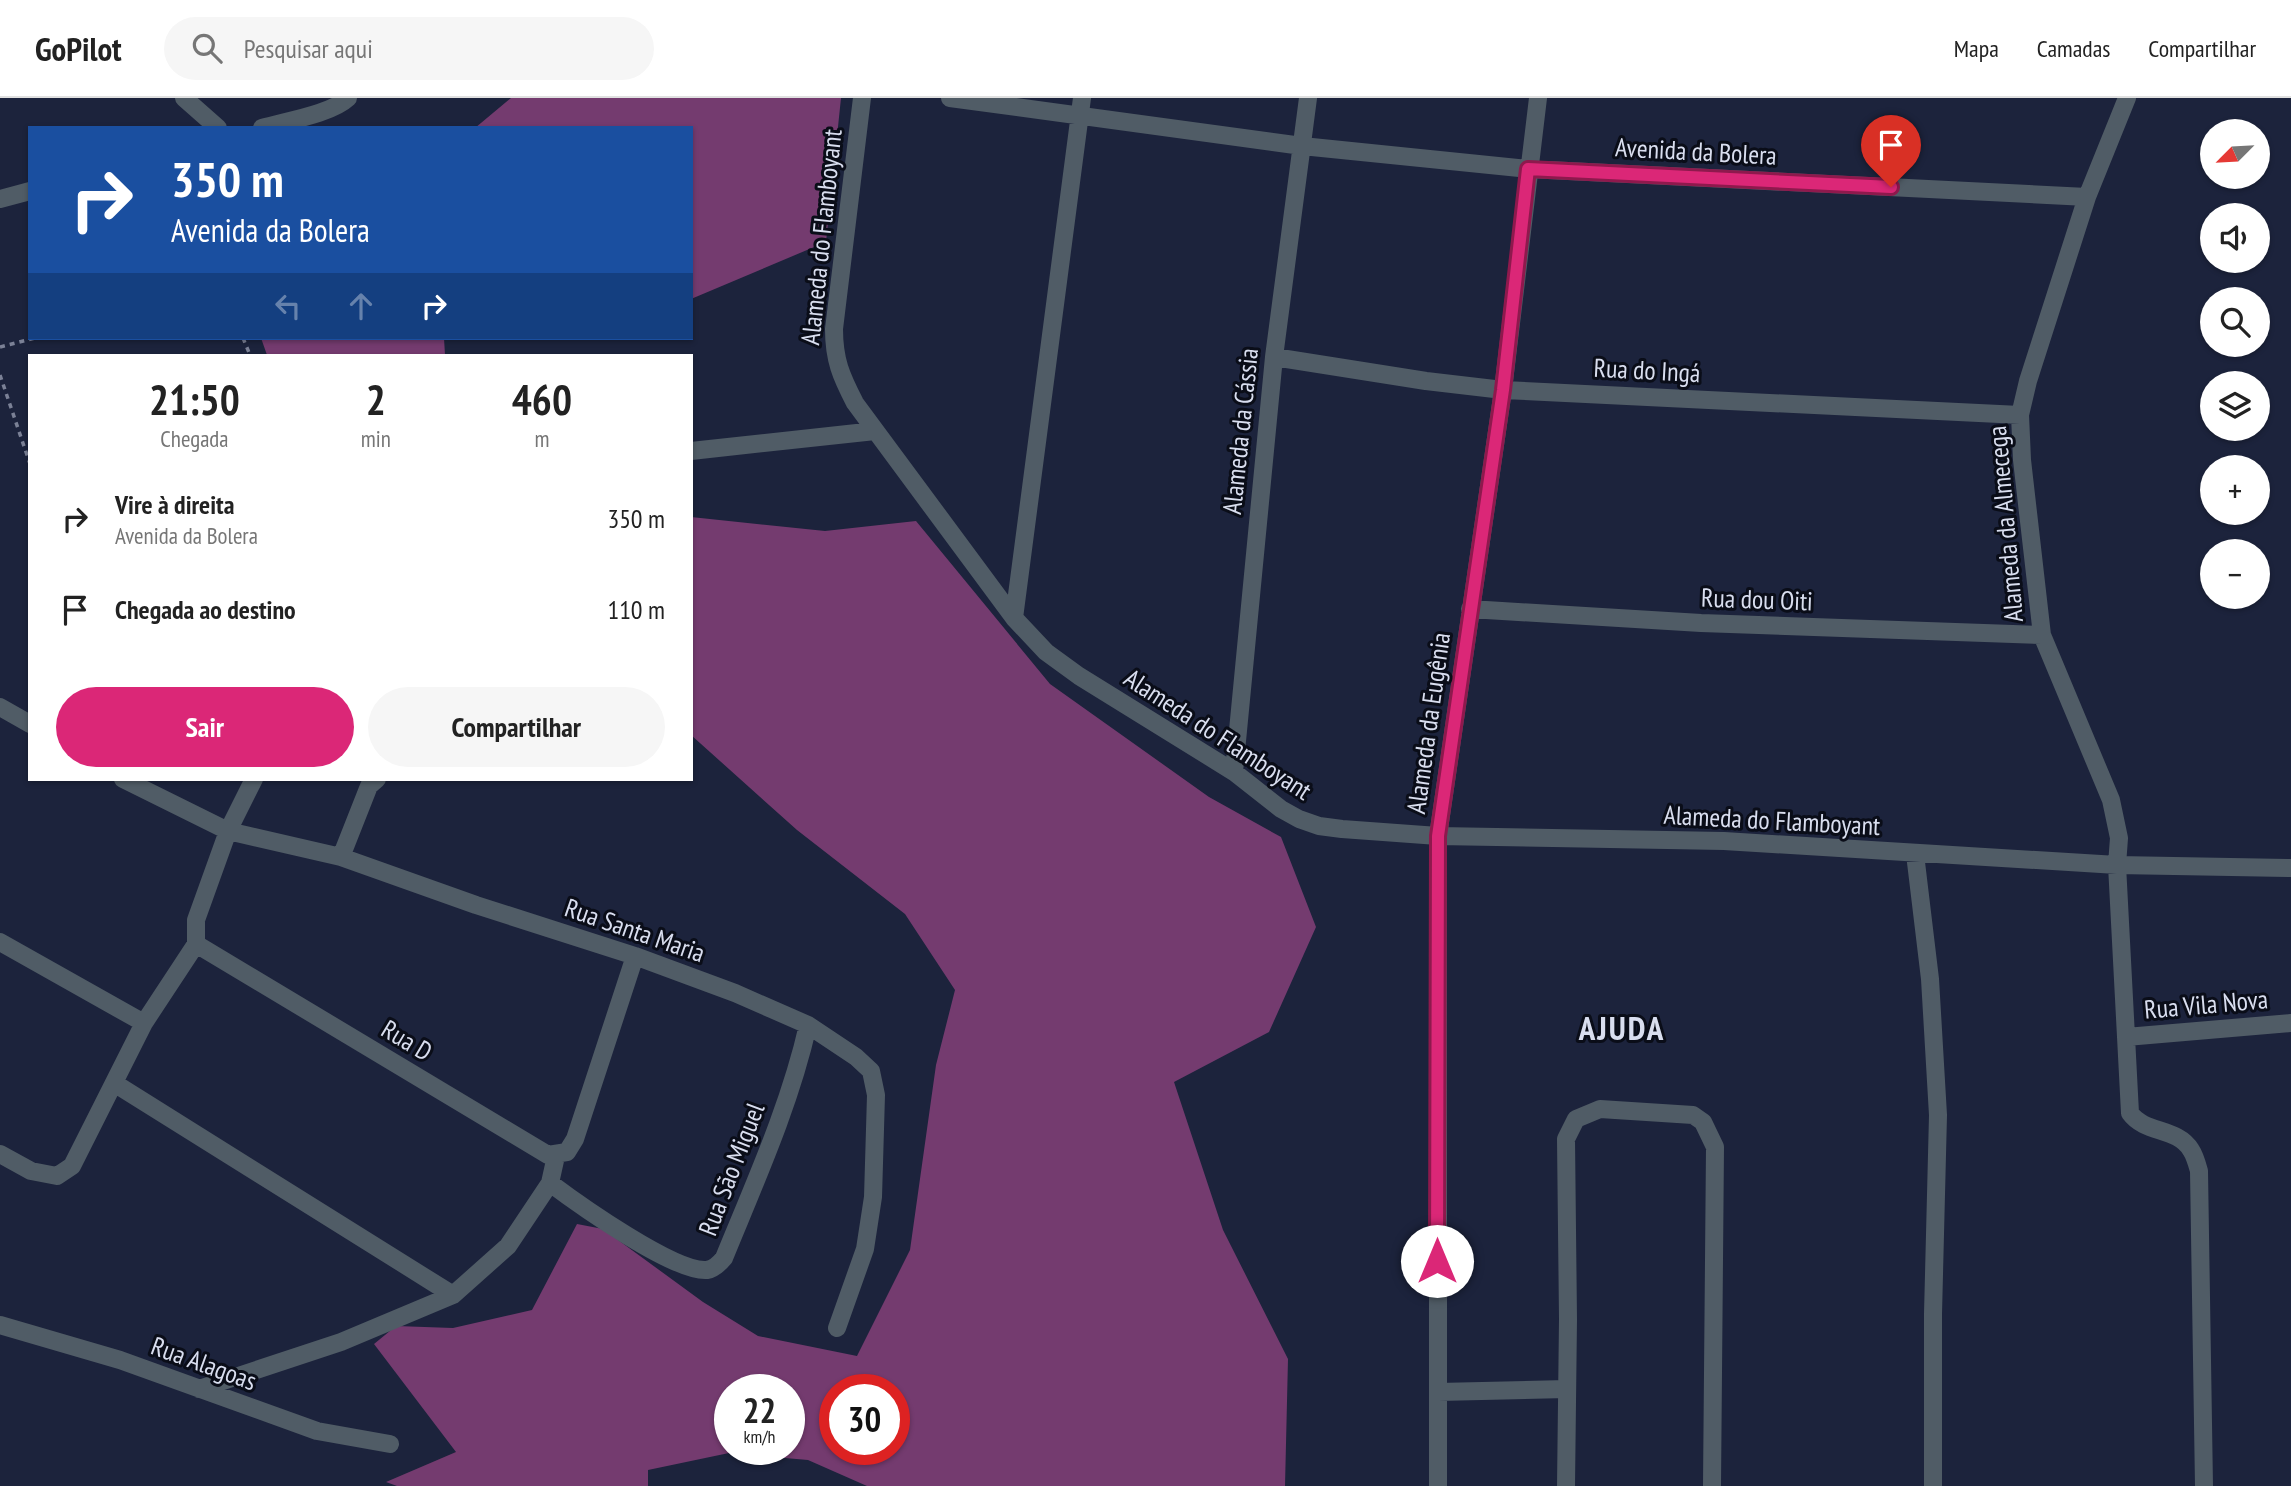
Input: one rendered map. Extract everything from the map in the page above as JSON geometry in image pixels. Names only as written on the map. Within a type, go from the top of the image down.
[{"type":"street","points":[[184,98],[216,126]]},
{"type":"street","points":[[269,126],[337,106],[348,98]]},
{"type":"street","name":"Alameda do Flamboyant","points":[[862,98],[834,329],[834,355],[855,403],[1014,618],[1046,652],[1079,676],[1234,772],[1281,810],[1319,826],[1438,836],[1724,841],[2117,865],[2291,868]]},
{"type":"street","name":"Avenida da Bolera","points":[[950,98],[1081,107],[1302,146],[1528,169],[2087,197]]},
{"type":"street","name":"Alameda da Cássia","points":[[1234,772],[1274,357],[1308,98]]},
{"type":"street","name":"Alameda da Eugênia","points":[[1438,1486],[1438,836],[1503,390],[1538,98]]},
{"type":"street","name":"Alameda da Almecega","points":[[2127,98],[2087,197],[2028,381],[2020,415],[2022,460],[2042,635],[2111,800],[2119,838],[2117,865],[2130,1113],[2144,1127],[2171,1134],[2182,1140],[2190,1149],[2199,1171],[2204,1486]]},
{"type":"street","points":[[1014,618],[1081,107]]},
{"type":"street","points":[[0,199],[28,192]]},
{"type":"street","name":"Rua do Ingá","points":[[1274,357],[1503,390],[2020,415]]},
{"type":"street","points":[[693,451],[875,430]]},
{"type":"street","name":"Rua dou Oiti","points":[[1470,609],[1701,623],[2042,635]]},
{"type":"street","points":[[0,707],[28,723]]},
{"type":"street","name":"Rua Santa Maria","points":[[127,781],[228,831],[341,856],[476,905],[635,956],[735,993],[808,1025],[865,1063],[874,1080],[876,1095],[873,1197],[865,1249],[837,1328]]},
{"type":"street","points":[[0,1154],[31,1171],[57,1176],[72,1166],[144,1023],[196,944],[195,920],[228,831],[253,781]]},
{"type":"street","points":[[341,856],[369,786],[375,781]]},
{"type":"street","points":[[1915,854],[1930,979],[1938,1115],[1933,1314],[1933,1486]]},
{"type":"street","points":[[0,942],[144,1023]]},
{"type":"street","name":"Rua D","points":[[196,944],[548,1155],[556,1156]]},
{"type":"street","points":[[200,1389],[341,1342],[453,1295],[508,1246],[550,1184],[556,1156],[567,1152],[575,1139],[635,956]]},
{"type":"street","name":"Rua Vila Nova","points":[[2126,1037],[2291,1023]]},
{"type":"street","name":"Rua São Miguel","points":[[550,1184],[592,1214],[678,1263],[705,1270],[714,1268],[724,1258],[773,1136],[800,1062],[808,1025]]},
{"type":"street","points":[[114,1083],[453,1295]]},
{"type":"street","points":[[1566,1486],[1566,1139],[1576,1119],[1600,1109],[1693,1115],[1703,1122],[1715,1147],[1717,1161],[1712,1486]]},
{"type":"street","name":"Rua Alagoas","points":[[0,1325],[120,1360],[317,1431],[390,1444]]},
{"type":"street","points":[[1438,1392],[1566,1389]]},
{"type":"path","points":[[0,347],[28,340]]},
{"type":"path","points":[[0,375],[28,458]]},
{"type":"shaded area","points":[[511,98],[841,98],[826,242],[693,298],[693,126],[477,126]]},
{"type":"shaded area","points":[[262,340],[444,340],[445,354],[267,354]]},
{"type":"shaded area","points":[[693,517],[825,531],[916,521],[1050,684],[1209,797],[1281,837],[1316,927],[1269,1032],[1174,1082],[1223,1230],[1288,1359],[1285,1486],[867,1486],[819,1465],[910,1465],[910,1374],[819,1374],[819,1465],[805,1460],[805,1374],[714,1374],[714,1456],[648,1470],[648,1486],[397,1486],[386,1482],[456,1452],[374,1344],[396,1326],[453,1328],[532,1310],[577,1224],[603,1229],[703,1302],[758,1336],[857,1356],[910,1250],[936,1065],[955,990],[905,914],[797,830],[693,737]]},
{"type":"district","name":"AJUDA","points":[[1622,1027]]},
{"type":"route","points":[[1437,1261],[1438,836],[1503,390],[1528,169],[1891,187]]}]
